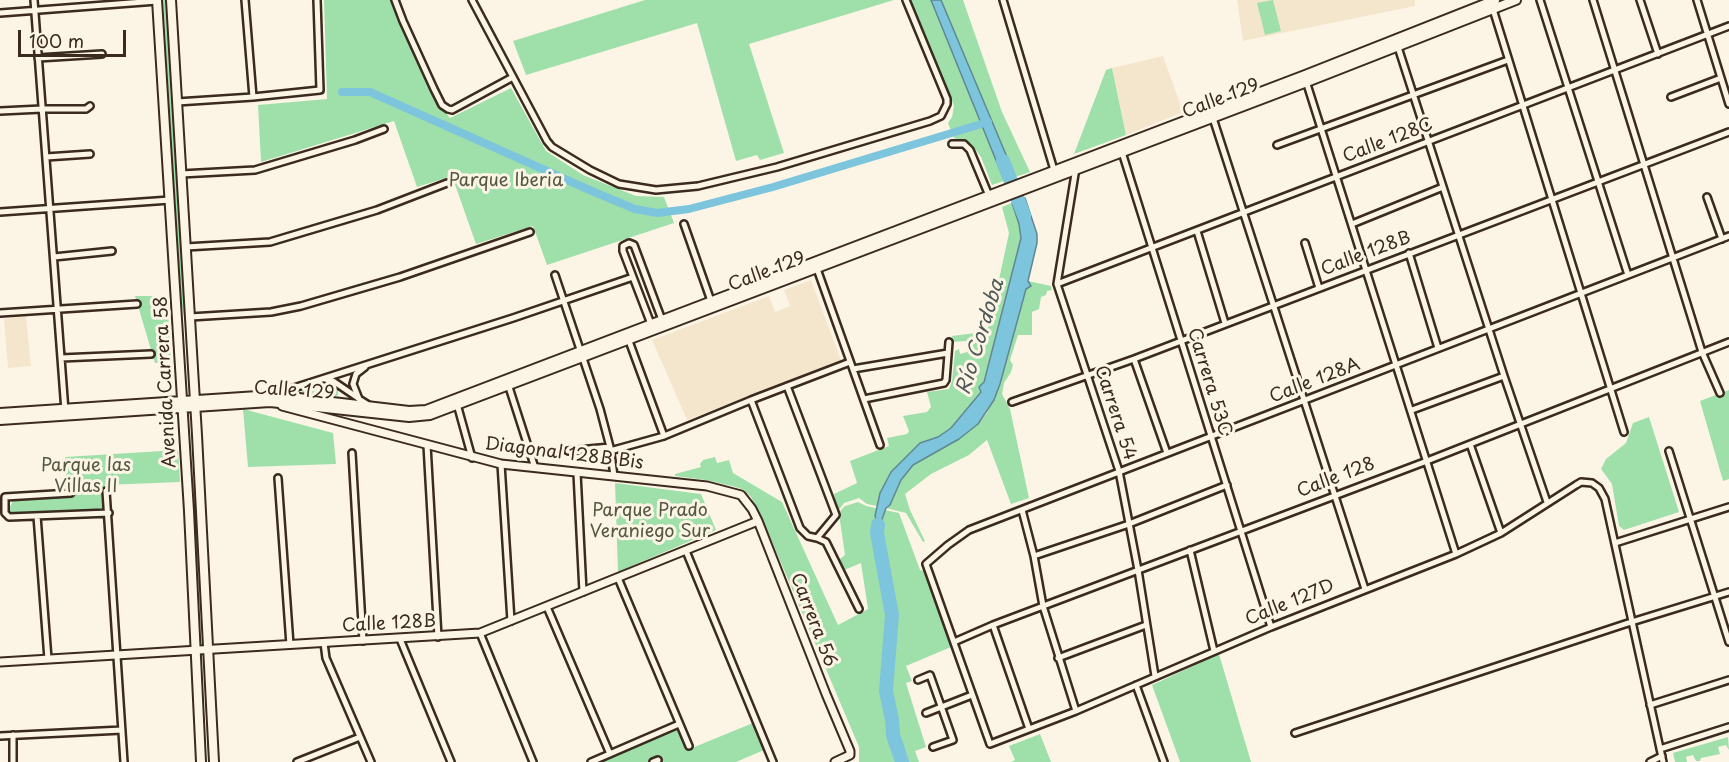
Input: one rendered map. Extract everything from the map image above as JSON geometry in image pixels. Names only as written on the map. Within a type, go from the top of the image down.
[{"type":"main road","name":"Avenida Carrera 58","points":[[171,0],[214,762]]},
{"type":"main road","name":"Calle 129","points":[[582,355],[629,341],[815,265],[1397,43],[1492,3],[1516,0]]},
{"type":"main road","name":"Avenida Carrera 58","points":[[157,1],[183,403],[201,762]]},
{"type":"main road","name":"Calle 129","points":[[1032,182],[1054,170],[1077,165]]},
{"type":"main road","name":"Calle 129","points":[[272,398],[409,417],[424,416],[582,355],[651,324],[815,265]]},
{"type":"main road","name":"Calle 129","points":[[0,420],[65,412],[272,398],[420,411],[456,402]]},
{"type":"main road","name":"Calle 129","points":[[0,413],[65,412]]},
{"type":"street","points":[[34,0],[65,412]]},
{"type":"street","points":[[245,0],[253,97]]},
{"type":"street","points":[[177,102],[320,90],[317,0]]},
{"type":"street","points":[[395,0],[442,105],[452,110],[513,77]]},
{"type":"street","points":[[472,0],[552,147],[619,184],[656,190],[698,186],[777,167],[930,122],[941,116],[947,99],[906,0]]},
{"type":"street","points":[[1003,0],[1054,170]]},
{"type":"street","points":[[1540,0],[1628,275]]},
{"type":"street","points":[[1593,0],[1702,352],[1720,393]]},
{"type":"street","points":[[1640,0],[1658,54]]},
{"type":"street","points":[[1697,0],[1729,104]]},
{"type":"street","points":[[0,13],[157,1]]},
{"type":"street","points":[[1492,3],[1624,432]]},
{"type":"street","name":"Calle 128C","points":[[1058,284],[1729,26]]},
{"type":"street","points":[[1397,43],[1547,502]]},
{"type":"street","points":[[38,58],[102,54]]},
{"type":"street","points":[[1277,146],[1508,60]]},
{"type":"street","points":[[1306,78],[1456,554]]},
{"type":"street","points":[[1671,97],[1721,78]]},
{"type":"street","points":[[0,111],[86,110],[90,106]]},
{"type":"street","points":[[1212,114],[1365,589]]},
{"type":"street","points":[[181,174],[255,170],[384,129]]},
{"type":"street","name":"Calle 128B","points":[[1012,402],[1134,359],[1729,132]]},
{"type":"street","points":[[952,144],[964,144],[970,150],[990,198]]},
{"type":"street","name":"Carrera 53C","points":[[1121,149],[1271,627]]},
{"type":"street","points":[[46,157],[90,154]]},
{"type":"street","name":"Carrera 54","points":[[1077,165],[1058,284],[1119,471],[1155,676]]},
{"type":"street","points":[[186,247],[270,242],[377,210],[447,183]]},
{"type":"street","points":[[1352,224],[1443,187]]},
{"type":"street","points":[[1707,197],[1722,239]]},
{"type":"street","points":[[0,212],[170,200]]},
{"type":"street","points":[[684,224],[711,301]]},
{"type":"street","points":[[1197,231],[1226,323]]},
{"type":"street","points":[[190,317],[262,313],[301,306],[400,277],[530,232]]},
{"type":"street","name":"Calle 128A","points":[[954,642],[926,564],[969,530],[1729,236]]},
{"type":"street","points":[[651,324],[623,251],[623,246],[628,243],[634,245],[662,320]]},
{"type":"street","points":[[1305,243],[1319,288]]},
{"type":"street","points":[[54,257],[112,251]]},
{"type":"street","points":[[1409,253],[1438,348]]},
{"type":"street","points":[[815,265],[880,445]]},
{"type":"street","points":[[555,275],[600,409],[614,476]]},
{"type":"street","points":[[272,398],[324,378],[563,302],[633,277]]},
{"type":"street","points":[[0,313],[137,304]]},
{"type":"street","points":[[629,341],[664,436]]},
{"type":"street","points":[[864,399],[944,383],[949,342]]},
{"type":"street","name":"Calle 128","points":[[954,642],[993,625],[1427,461],[1729,342]]},
{"type":"street","points":[[853,369],[948,352]]},
{"type":"street","points":[[61,358],[151,354]]},
{"type":"street","points":[[1134,359],[1167,453]]},
{"type":"street","points":[[568,451],[610,449],[664,436],[850,362]]},
{"type":"street","name":"Calle 129","points":[[369,364],[361,369],[354,378],[354,390],[359,399],[375,407]]},
{"type":"street","points":[[1412,410],[1504,375]]},
{"type":"street","points":[[324,378],[333,381],[359,399]]},
{"type":"street","points":[[508,383],[535,468]]},
{"type":"street","points":[[787,386],[836,515],[817,537]]},
{"type":"street","name":"Diagonal 128B Bis","points":[[272,398],[472,458],[501,464],[707,486],[734,492],[741,495],[749,504]]},
{"type":"street","points":[[751,400],[800,528],[808,536],[817,537],[826,542],[859,609]]},
{"type":"street","points":[[456,402],[472,458]]},
{"type":"street","points":[[1470,444],[1501,533]]},
{"type":"street","points":[[428,445],[438,637]]},
{"type":"street","points":[[1670,451],[1729,642]]},
{"type":"street","points":[[352,453],[363,641]]},
{"type":"street","points":[[501,464],[511,621]]},
{"type":"street","points":[[577,473],[583,592]]},
{"type":"street","points":[[278,478],[290,645]]},
{"type":"street","name":"Calle 127D","points":[[972,695],[990,744],[1076,711],[1271,627],[1456,554],[1501,533],[1581,482],[1595,485],[1605,499],[1615,543]]},
{"type":"street","points":[[1034,556],[1129,524],[1227,485]]},
{"type":"street","points":[[106,491],[124,762]]},
{"type":"street","points":[[71,492],[5,497],[5,513],[7,516],[37,516],[109,513]]},
{"type":"street","name":"Carrera 56","points":[[749,504],[758,521],[849,747],[850,755],[835,762]]},
{"type":"street","points":[[1650,762],[1663,759],[1615,543],[1729,507]]},
{"type":"street","points":[[1022,510],[1034,556],[1043,606],[1076,711]]},
{"type":"street","points":[[37,516],[48,659]]},
{"type":"street","name":"Calle 128B","points":[[0,662],[480,633],[758,521]]},
{"type":"street","points":[[1190,550],[1214,651]]},
{"type":"street","points":[[686,551],[773,762]]},
{"type":"street","points":[[618,578],[689,746]]},
{"type":"street","points":[[1295,733],[1729,592]]},
{"type":"street","points":[[547,607],[610,754]]},
{"type":"street","points":[[993,625],[1029,729]]},
{"type":"street","points":[[1058,658],[1146,625]]},
{"type":"street","points":[[480,633],[532,762]]},
{"type":"street","points":[[400,639],[451,762]]},
{"type":"street","points":[[926,713],[972,695],[954,642]]},
{"type":"street","points":[[324,643],[326,658],[371,762]]},
{"type":"street","points":[[918,680],[930,675],[953,740],[933,747]]},
{"type":"street","points":[[1650,705],[1729,680]]},
{"type":"street","points":[[1136,685],[1164,762]]},
{"type":"street","points":[[591,762],[679,724]]},
{"type":"street","points":[[1660,749],[1729,727]]},
{"type":"street","points":[[0,736],[122,730]]},
{"type":"street","points":[[13,735],[13,762]]},
{"type":"street","points":[[297,762],[360,737]]},
{"type":"shaded area","points":[[1237,0],[1415,0],[1415,6],[1243,41]]},
{"type":"shaded area","points":[[1163,56],[1183,112],[1126,135],[1112,68]]},
{"type":"shaded area","points":[[811,280],[841,360],[687,420],[652,340],[769,296],[775,312],[790,306],[784,290]]},
{"type":"shaded area","points":[[26,316],[31,366],[8,368],[4,319]]},
{"type":"green space","points":[[163,0],[169,0],[188,338],[180,296]]},
{"type":"green space","name":"Parque Iberia","points":[[324,0],[396,0],[438,103],[450,118],[511,88],[546,151],[583,175],[636,196],[664,197],[674,223],[547,265],[533,226],[476,244],[452,176],[417,187],[394,121],[261,162],[258,105],[327,99]]},
{"type":"green space","points":[[645,0],[894,0],[749,44],[784,153],[760,160],[757,155],[736,161],[697,23],[526,75],[513,41]]},
{"type":"green space","points":[[910,0],[963,0],[1002,112],[1030,172],[992,185],[981,157],[975,149],[967,142],[954,138],[948,123],[954,106]]},
{"type":"green space","points":[[1273,0],[1281,31],[1265,35],[1257,3]]},
{"type":"green space","points":[[1112,68],[1126,135],[1074,154],[1106,70]]},
{"type":"green space","points":[[1012,203],[1021,238],[981,391],[951,428],[938,437],[920,443],[880,493],[877,506],[867,504],[859,498],[844,503],[838,511],[834,494],[857,483],[850,461],[889,446],[887,438],[907,434],[909,431],[903,416],[927,412],[931,407],[927,392],[949,389],[955,351],[959,349],[960,354],[967,352],[966,341],[953,342],[952,336],[983,332],[989,326],[1009,233],[1002,207]]},
{"type":"green space","points":[[1028,281],[1051,286],[1052,290],[1047,291],[1046,295],[1041,297],[1039,309],[1032,312],[1032,335],[1018,335],[1010,360],[1013,365],[1004,383],[1002,394],[1010,409],[1029,498],[1011,504],[987,440],[969,455],[931,474],[905,494],[925,541],[923,542],[906,513],[886,508],[890,505],[901,480],[913,465],[959,439],[978,424],[987,413],[1000,384],[1026,289],[1031,286]]},
{"type":"green space","points":[[135,296],[167,296],[171,362],[155,363]]},
{"type":"green space","points":[[330,384],[338,386],[338,395],[330,399],[293,394]]},
{"type":"green space","points":[[1729,390],[1729,479],[1723,481],[1700,401]]},
{"type":"green space","points":[[243,409],[333,433],[336,464],[248,467]]},
{"type":"green space","points":[[1649,417],[1679,512],[1624,530],[1619,526],[1612,484],[1601,469],[1606,459],[1626,443],[1633,423]]},
{"type":"green space","name":"Parque las Villas II","points":[[178,450],[180,482],[105,485],[101,491],[105,510],[14,515],[10,511],[14,499],[62,496],[67,471],[65,457]]},
{"type":"green space","points":[[715,457],[717,463],[729,460],[733,473],[782,502],[838,625],[868,609],[861,563],[842,571],[837,561],[845,555],[839,514],[841,510],[845,506],[858,502],[899,513],[920,570],[924,571],[951,647],[906,666],[912,681],[906,683],[926,747],[915,751],[919,762],[859,762],[859,747],[751,497],[744,490],[736,487],[675,476],[675,474],[701,467],[703,460]]},
{"type":"green space","name":"Parque Prado Veraniego Sur","points":[[615,483],[701,494],[716,530],[618,572]]},
{"type":"green space","points":[[1219,654],[1251,762],[1180,762],[1152,685]]},
{"type":"green space","points":[[753,723],[764,750],[736,762],[661,762],[659,757],[648,762],[599,762],[677,729],[687,750]]},
{"type":"green space","points":[[1040,734],[1051,762],[1011,762],[1015,760],[1009,746]]},
{"type":"green space","points":[[1728,737],[1729,750],[1726,745],[1718,747],[1720,754],[1701,758],[1700,761],[1696,761],[1693,755],[1686,757],[1687,762],[1675,762],[1673,753]]},
{"type":"water","points":[[931,0],[941,0],[1015,176],[1004,180]]},
{"type":"water","points":[[1025,198],[1037,234],[1028,281],[1031,286],[1026,289],[994,400],[978,424],[959,439],[913,465],[901,480],[890,505],[886,508],[878,531],[882,536],[877,543],[878,546],[875,546],[877,535],[874,532],[873,521],[876,519],[880,493],[891,472],[920,443],[938,437],[951,428],[981,392],[979,387],[984,382],[1021,238],[1012,203]]},
{"type":"waterway","points":[[342,92],[370,92],[594,192],[635,209],[657,213],[689,209],[773,187],[988,122]]},
{"type":"waterway","name":"Río Cordoba","points":[[1003,161],[1024,215]]},
{"type":"waterway","name":"Río Cordoba","points":[[878,525],[877,533],[892,615],[886,691],[893,735],[902,762]]}]
